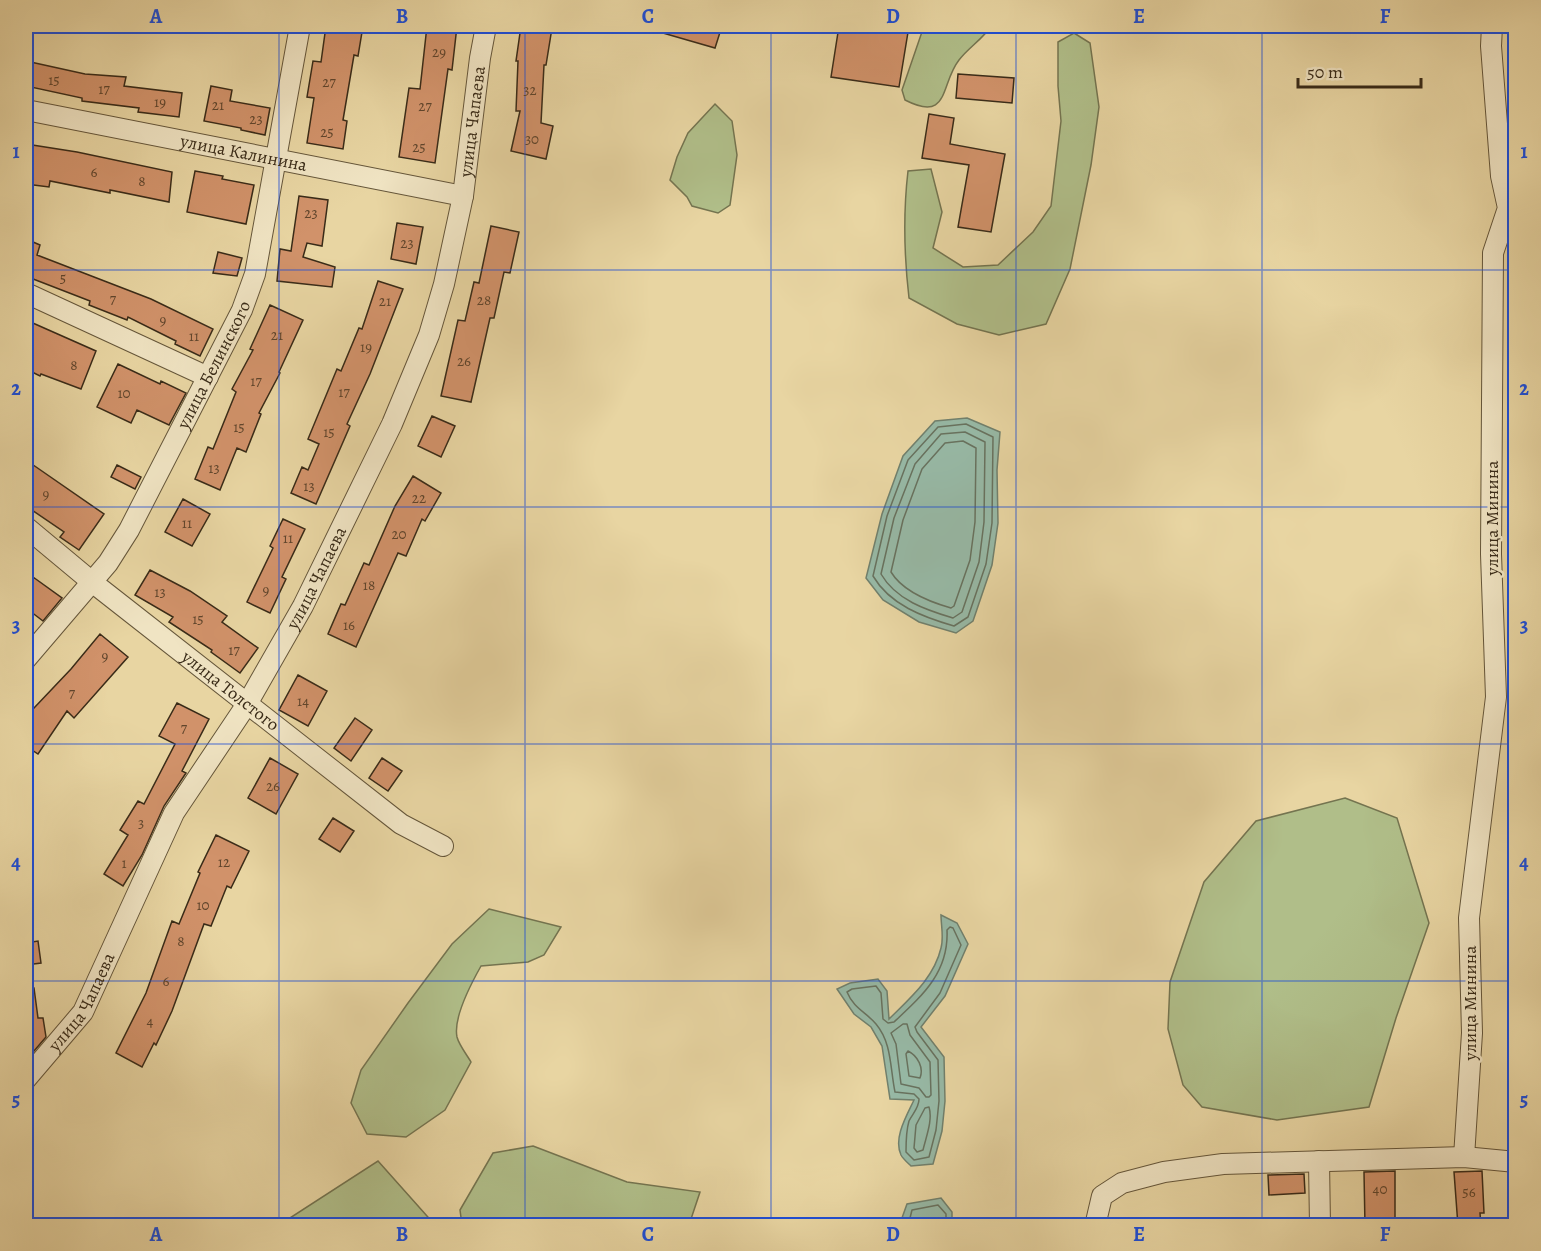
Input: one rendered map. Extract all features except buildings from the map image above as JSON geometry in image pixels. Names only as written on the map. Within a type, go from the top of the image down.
[{"type":"street","name":"улица Белинского","points":[[26,659],[108,563],[129,530],[242,310],[255,274],[300,26]]},
{"type":"street","name":"улица Чапаева","points":[[26,1079],[83,1012],[174,813],[248,704],[303,606],[392,424],[432,325],[444,284],[463,196],[486,26]]},
{"type":"street","name":"улица Минина","points":[[1464,1157],[1472,1033],[1469,918],[1496,697],[1491,554],[1493,253],[1512,208],[1501,176],[1491,46],[1492,26]]},
{"type":"street","name":"улица Калинина","points":[[26,110],[463,196]]},
{"type":"street","points":[[26,293],[208,377]]},
{"type":"street","name":"улица Толстого","points":[[26,527],[92,582],[401,824],[443,846]]},
{"type":"street","points":[[1095,1226],[1102,1196],[1122,1183],[1164,1172],[1223,1164],[1319,1161],[1464,1157],[1515,1162]]},
{"type":"street","points":[[1319,1161],[1320,1226]]},
{"type":"green space","points":[[924,26],[991,26],[959,60],[942,98],[930,107],[919,106],[905,100],[902,90]]},
{"type":"green space","points":[[1074,33],[1090,43],[1099,107],[1091,165],[1070,269],[1046,324],[999,335],[957,324],[909,298],[905,234],[908,171],[931,169],[942,212],[933,248],[963,267],[998,265],[1033,232],[1051,206],[1061,121],[1058,42]]},
{"type":"green space","points":[[715,104],[732,121],[737,155],[730,205],[718,213],[692,206],[687,197],[670,180],[688,133]]},
{"type":"green space","points":[[1345,798],[1397,818],[1429,923],[1396,1018],[1369,1107],[1277,1120],[1202,1107],[1183,1085],[1168,1029],[1170,982],[1204,882],[1256,821]]},
{"type":"green space","points":[[489,909],[561,927],[544,955],[528,962],[481,966],[464,1000],[457,1029],[458,1040],[471,1062],[445,1110],[406,1137],[367,1134],[351,1103],[361,1070],[452,944]]},
{"type":"green space","points":[[533,1146],[627,1182],[700,1192],[689,1225],[462,1225],[460,1210],[493,1153]]},
{"type":"green space","points":[[378,1161],[435,1225],[279,1225]]},
{"type":"water","points":[[967,418],[1000,432],[997,470],[998,523],[992,565],[973,621],[956,633],[919,622],[883,600],[866,578],[882,514],[903,456],[935,421]]},
{"type":"water","points":[[941,915],[957,923],[968,944],[945,996],[921,1027],[944,1057],[945,1101],[942,1131],[933,1164],[911,1166],[901,1155],[899,1141],[902,1127],[914,1100],[890,1099],[882,1046],[871,1027],[854,1014],[837,989],[850,983],[878,979],[887,991],[889,1019],[920,987],[938,959],[942,944]]},
{"type":"water","points":[[941,1198],[952,1212],[952,1225],[902,1225],[907,1204]]}]
